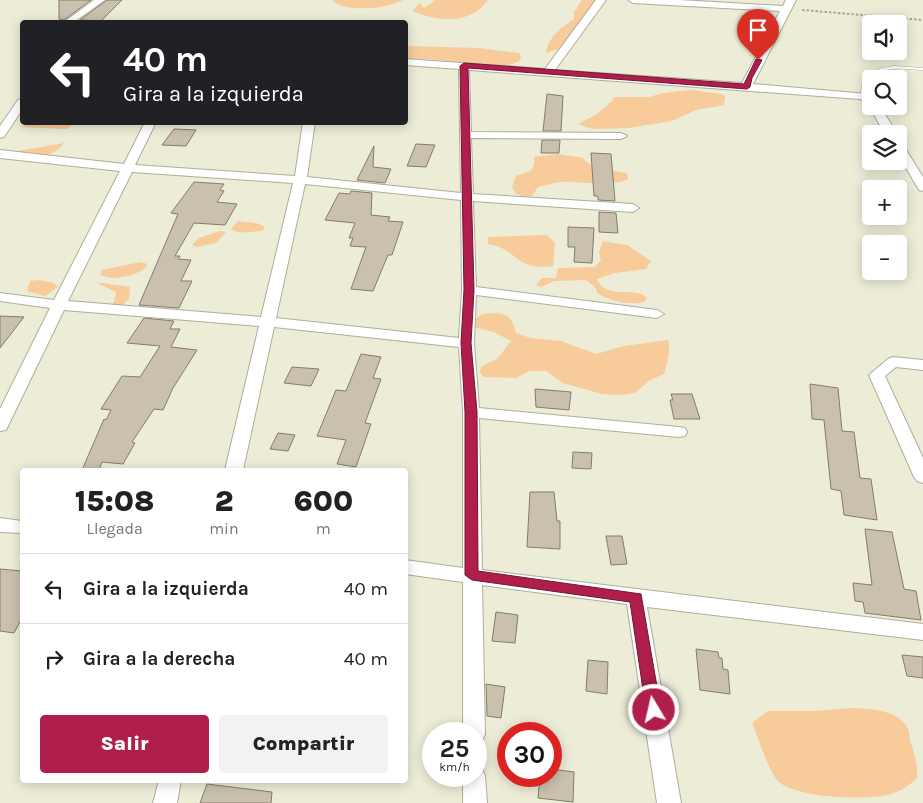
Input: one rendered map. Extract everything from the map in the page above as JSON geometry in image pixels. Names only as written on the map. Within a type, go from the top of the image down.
[{"type":"street","points":[[71,20],[100,0]]},
{"type":"street","points":[[548,72],[601,0]]},
{"type":"street","points":[[633,0],[789,4],[749,78],[747,87]]},
{"type":"street","points":[[408,62],[747,87],[862,98]]},
{"type":"street","points":[[464,66],[469,290],[466,343],[471,412],[474,722]]},
{"type":"street","points":[[0,135],[20,105]]},
{"type":"street","points":[[0,426],[149,125]]},
{"type":"street","points":[[234,468],[300,180],[309,125]]},
{"type":"street","points":[[466,135],[621,136]]},
{"type":"street","points":[[0,154],[127,168],[300,180],[466,197],[633,208]]},
{"type":"street","points":[[907,160],[923,187]]},
{"type":"street","points":[[469,290],[657,314]]},
{"type":"street","points":[[0,297],[59,305],[267,322],[466,343]]},
{"type":"street","points":[[923,365],[893,362],[878,375],[923,477]]},
{"type":"street","points":[[471,412],[679,432]]},
{"type":"street","points":[[0,526],[20,527]]},
{"type":"street","points":[[408,567],[636,598],[923,632]]},
{"type":"street","points":[[636,598],[669,803]]},
{"type":"street","points":[[165,803],[169,783]]},
{"type":"street","points":[[474,787],[475,803]]},
{"type":"lane","points":[[881,70],[923,70]]},
{"type":"path","points":[[789,4],[923,20]]},
{"type":"shaded area","points":[[332,0],[403,0],[387,6],[356,8],[346,7]]},
{"type":"shaded area","points":[[435,0],[488,0],[472,14],[453,19],[422,15],[412,11],[420,3],[424,8]]},
{"type":"shaded area","points":[[582,0],[601,0],[562,48],[546,53],[553,37],[560,29],[574,19],[574,12]]},
{"type":"shaded area","points":[[408,46],[479,48],[519,53],[521,57],[519,61],[506,66],[493,67],[419,59],[408,61]]},
{"type":"shaded area","points":[[691,90],[721,94],[725,96],[724,105],[696,110],[672,121],[629,128],[592,129],[578,124],[597,114],[613,100],[613,97],[649,97],[663,93]]},
{"type":"shaded area","points":[[26,125],[73,125],[66,129],[20,127]]},
{"type":"shaded area","points":[[64,143],[48,155],[34,156],[13,152]]},
{"type":"shaded area","points":[[558,154],[583,158],[597,168],[627,173],[628,179],[615,183],[559,182],[538,187],[532,196],[527,197],[516,194],[512,187],[516,176],[531,171],[534,165],[534,157]]},
{"type":"shaded area","points":[[238,221],[256,223],[265,227],[263,230],[238,232],[231,229]]},
{"type":"shaded area","points":[[220,231],[226,232],[216,243],[197,247],[192,245],[199,238]]},
{"type":"shaded area","points":[[546,235],[555,242],[553,266],[540,267],[523,263],[506,250],[488,244],[488,237]]},
{"type":"shaded area","points":[[603,241],[627,245],[651,261],[646,269],[614,273],[597,279],[601,286],[607,289],[642,294],[647,298],[644,302],[626,303],[607,298],[597,293],[596,288],[586,280],[554,281],[541,287],[536,285],[542,278],[556,278],[558,268],[595,267],[601,260],[599,252]]},
{"type":"shaded area","points":[[141,262],[147,264],[147,266],[143,270],[131,275],[110,278],[100,274],[102,270]]},
{"type":"shaded area","points":[[39,280],[54,283],[58,287],[45,296],[27,291],[30,281]]},
{"type":"shaded area","points":[[95,282],[130,287],[129,298],[122,306],[113,306],[116,292]]},
{"type":"shaded area","points":[[494,313],[510,318],[516,333],[530,338],[561,341],[596,354],[624,346],[668,340],[669,352],[664,374],[650,380],[635,393],[619,395],[602,394],[563,383],[546,371],[529,371],[516,378],[483,377],[480,372],[481,367],[498,358],[511,341],[494,332],[473,327],[478,317]]},
{"type":"shaded area","points":[[852,708],[883,711],[898,717],[904,722],[909,732],[916,762],[917,778],[905,788],[895,793],[866,797],[816,795],[801,792],[779,782],[768,763],[752,723],[768,711],[815,711]]},
{"type":"building","points":[[59,0],[91,0],[64,20],[59,19]]},
{"type":"building","points":[[107,0],[122,0],[102,20],[80,20]]},
{"type":"building","points":[[547,94],[563,96],[561,131],[543,131]]},
{"type":"building","points":[[174,129],[196,130],[186,146],[162,145]]},
{"type":"building","points":[[542,140],[560,140],[559,153],[541,153]]},
{"type":"building","points":[[416,144],[435,145],[426,167],[407,166]]},
{"type":"building","points":[[374,146],[373,167],[391,169],[385,183],[357,180]]},
{"type":"building","points":[[591,153],[611,154],[615,201],[598,200],[598,196],[594,196]]},
{"type":"building","points":[[194,182],[224,184],[220,190],[224,191],[217,202],[237,204],[225,225],[194,223],[175,256],[180,256],[178,259],[191,260],[181,281],[192,281],[179,308],[139,305],[178,214],[171,213]]},
{"type":"building","points":[[351,191],[372,193],[371,215],[390,217],[388,221],[403,222],[392,255],[388,255],[373,291],[351,289],[366,247],[350,246],[353,238],[349,238],[355,223],[325,220],[339,193],[350,194]]},
{"type":"building","points":[[599,212],[616,213],[618,233],[599,232]]},
{"type":"building","points":[[568,227],[594,228],[592,263],[574,262],[575,247],[568,247]]},
{"type":"building","points":[[0,316],[24,317],[0,348]]},
{"type":"building","points":[[144,318],[174,321],[170,329],[180,329],[171,347],[197,350],[173,388],[163,410],[154,409],[132,442],[135,443],[123,464],[102,462],[100,468],[83,468],[104,419],[106,420],[111,410],[101,409],[122,376],[140,377],[160,346],[127,343]]},
{"type":"building","points":[[361,354],[381,357],[373,378],[381,379],[365,423],[371,424],[356,467],[337,464],[346,440],[317,436],[336,390],[346,391]]},
{"type":"building","points":[[292,367],[319,369],[311,386],[284,383]]},
{"type":"building","points":[[810,384],[838,388],[842,431],[854,432],[860,478],[871,479],[877,520],[844,515],[841,491],[831,489],[824,420],[812,419]]},
{"type":"building","points":[[535,389],[571,392],[569,410],[536,407]]},
{"type":"building","points":[[671,394],[692,394],[700,419],[674,419],[670,400],[673,400]]},
{"type":"building","points":[[278,433],[295,435],[288,451],[270,449]]},
{"type":"building","points":[[573,452],[592,453],[591,469],[572,468]]},
{"type":"building","points":[[530,492],[554,492],[557,521],[560,521],[560,549],[527,547]]},
{"type":"building","points":[[865,529],[892,532],[904,589],[916,591],[921,620],[865,613],[863,602],[855,601],[853,583],[872,585]]},
{"type":"building","points":[[606,536],[622,536],[627,564],[611,565]]},
{"type":"building","points":[[0,569],[20,571],[20,622],[14,633],[0,631]]},
{"type":"building","points":[[496,612],[518,615],[515,643],[492,641]]},
{"type":"building","points":[[696,649],[718,652],[719,658],[722,658],[723,669],[728,670],[730,694],[700,690]]},
{"type":"building","points":[[902,655],[923,657],[923,678],[907,676]]},
{"type":"building","points":[[588,660],[608,662],[607,694],[586,691]]},
{"type":"building","points":[[486,684],[505,687],[501,718],[487,716]]},
{"type":"building","points":[[562,770],[574,772],[573,802],[538,798],[539,787],[562,787]]},
{"type":"building","points":[[207,784],[272,792],[271,803],[200,803]]},
{"type":"route","points":[[654,710],[636,598],[472,575],[471,412],[466,343],[469,290],[464,66],[747,87],[749,78],[758,60]]}]
